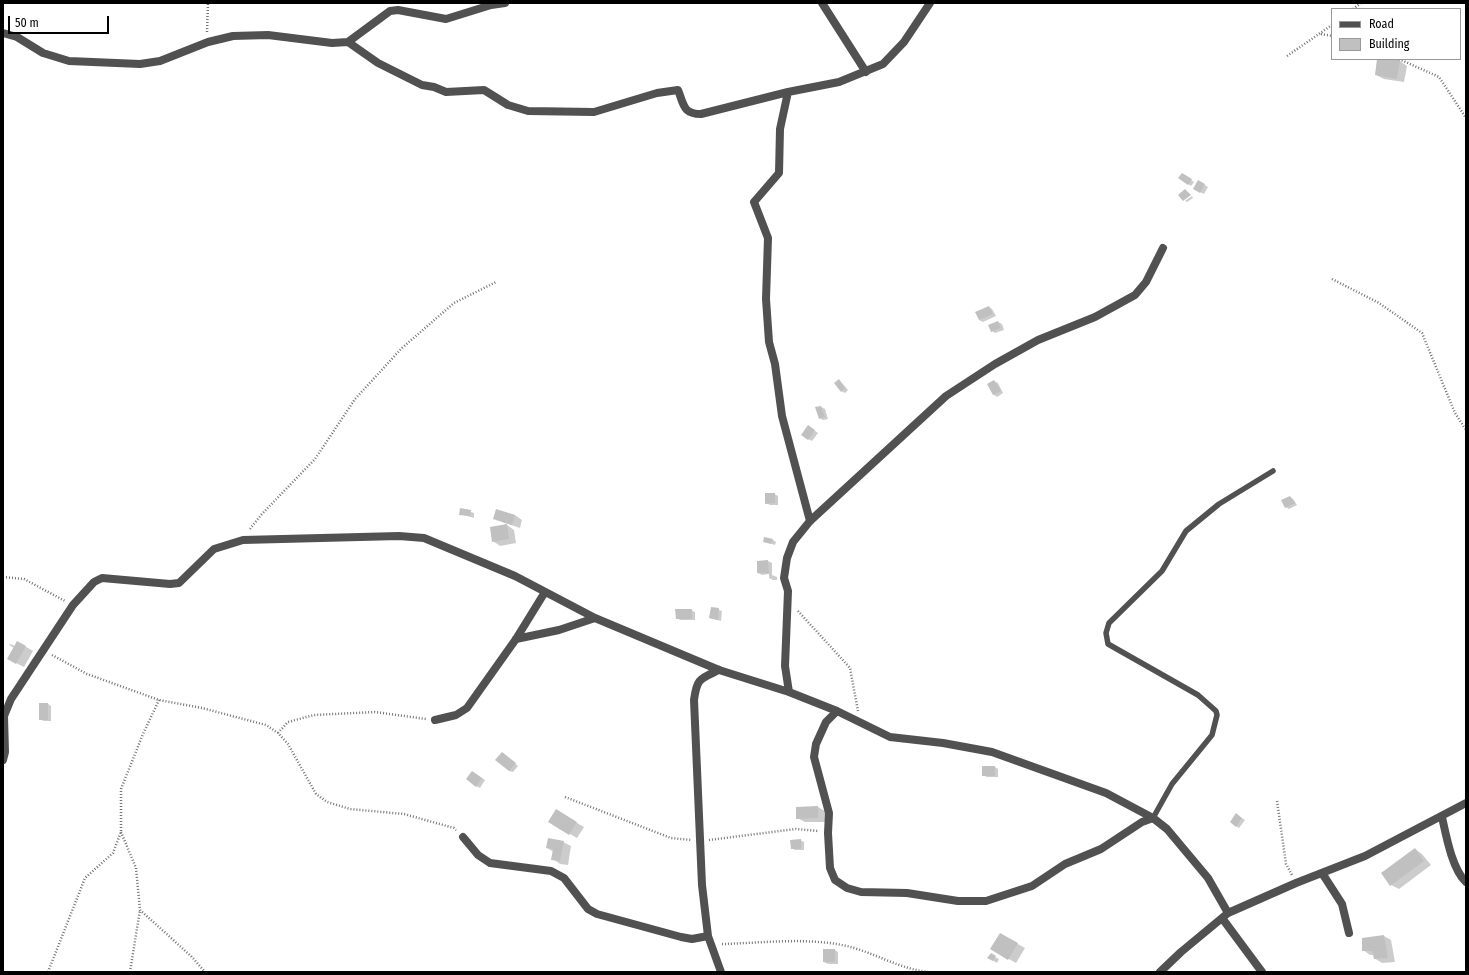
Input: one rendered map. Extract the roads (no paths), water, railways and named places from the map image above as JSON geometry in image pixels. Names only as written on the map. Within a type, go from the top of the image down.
[{"type":"street","points":[[3,33],[17,37],[43,53],[70,61],[146,63],[160,61],[208,42],[233,36],[268,35],[332,43],[348,42],[390,11],[398,10],[446,19],[492,5],[505,3]]},
{"type":"street","points":[[822,3],[866,72]]},
{"type":"street","points":[[348,42],[378,63],[422,85],[434,87],[446,92],[484,90],[508,105],[528,111],[594,112],[657,93],[678,90],[686,109],[692,114],[701,114],[788,92],[839,82],[883,64],[904,42],[930,3]]},
{"type":"street","points":[[788,92],[780,129],[778,172],[754,202],[768,238],[766,299],[769,342],[775,364],[782,416],[810,521]]},
{"type":"street","points":[[789,692],[785,666],[788,591],[784,578],[787,558],[793,542],[810,521],[946,396],[995,364],[1038,340],[1095,317],[1135,295],[1146,282],[1163,248]]},
{"type":"street","points":[[3,760],[5,752],[4,716],[11,699],[74,605],[94,582],[102,578],[170,584],[179,583],[214,549],[243,540],[399,536],[424,538],[515,576],[595,618],[719,670],[789,692],[837,711],[890,737],[943,743],[992,752],[1106,793],[1153,818],[1167,829],[1208,878],[1225,916],[1262,972]]},
{"type":"street","points":[[435,720],[456,715],[467,708],[516,639],[544,592]]},
{"type":"street","points":[[516,639],[560,630],[595,618]]},
{"type":"street","points":[[719,670],[700,679],[696,686],[694,700],[702,885],[708,936],[721,972]]},
{"type":"street","points":[[837,711],[826,722],[816,744],[814,757],[829,813],[828,833],[830,868],[835,880],[847,888],[862,892],[907,893],[958,901],[986,901],[1032,886],[1065,864],[1101,850],[1142,822],[1153,818]]},
{"type":"street","points":[[1160,972],[1181,952],[1225,916],[1296,883],[1365,856],[1442,817],[1466,803]]},
{"type":"street","points":[[1442,817],[1451,854],[1462,878],[1466,882]]},
{"type":"street","points":[[463,837],[478,855],[490,863],[551,871],[564,878],[588,909],[597,914],[681,937],[692,939],[708,936]]},
{"type":"street","points":[[1322,873],[1342,904],[1349,933]]},
{"type":"lane","points":[[1153,818],[1172,784],[1212,735],[1217,715],[1216,711],[1198,695],[1108,644],[1106,633],[1110,623],[1162,571],[1186,531],[1219,504],[1273,471]]}]
